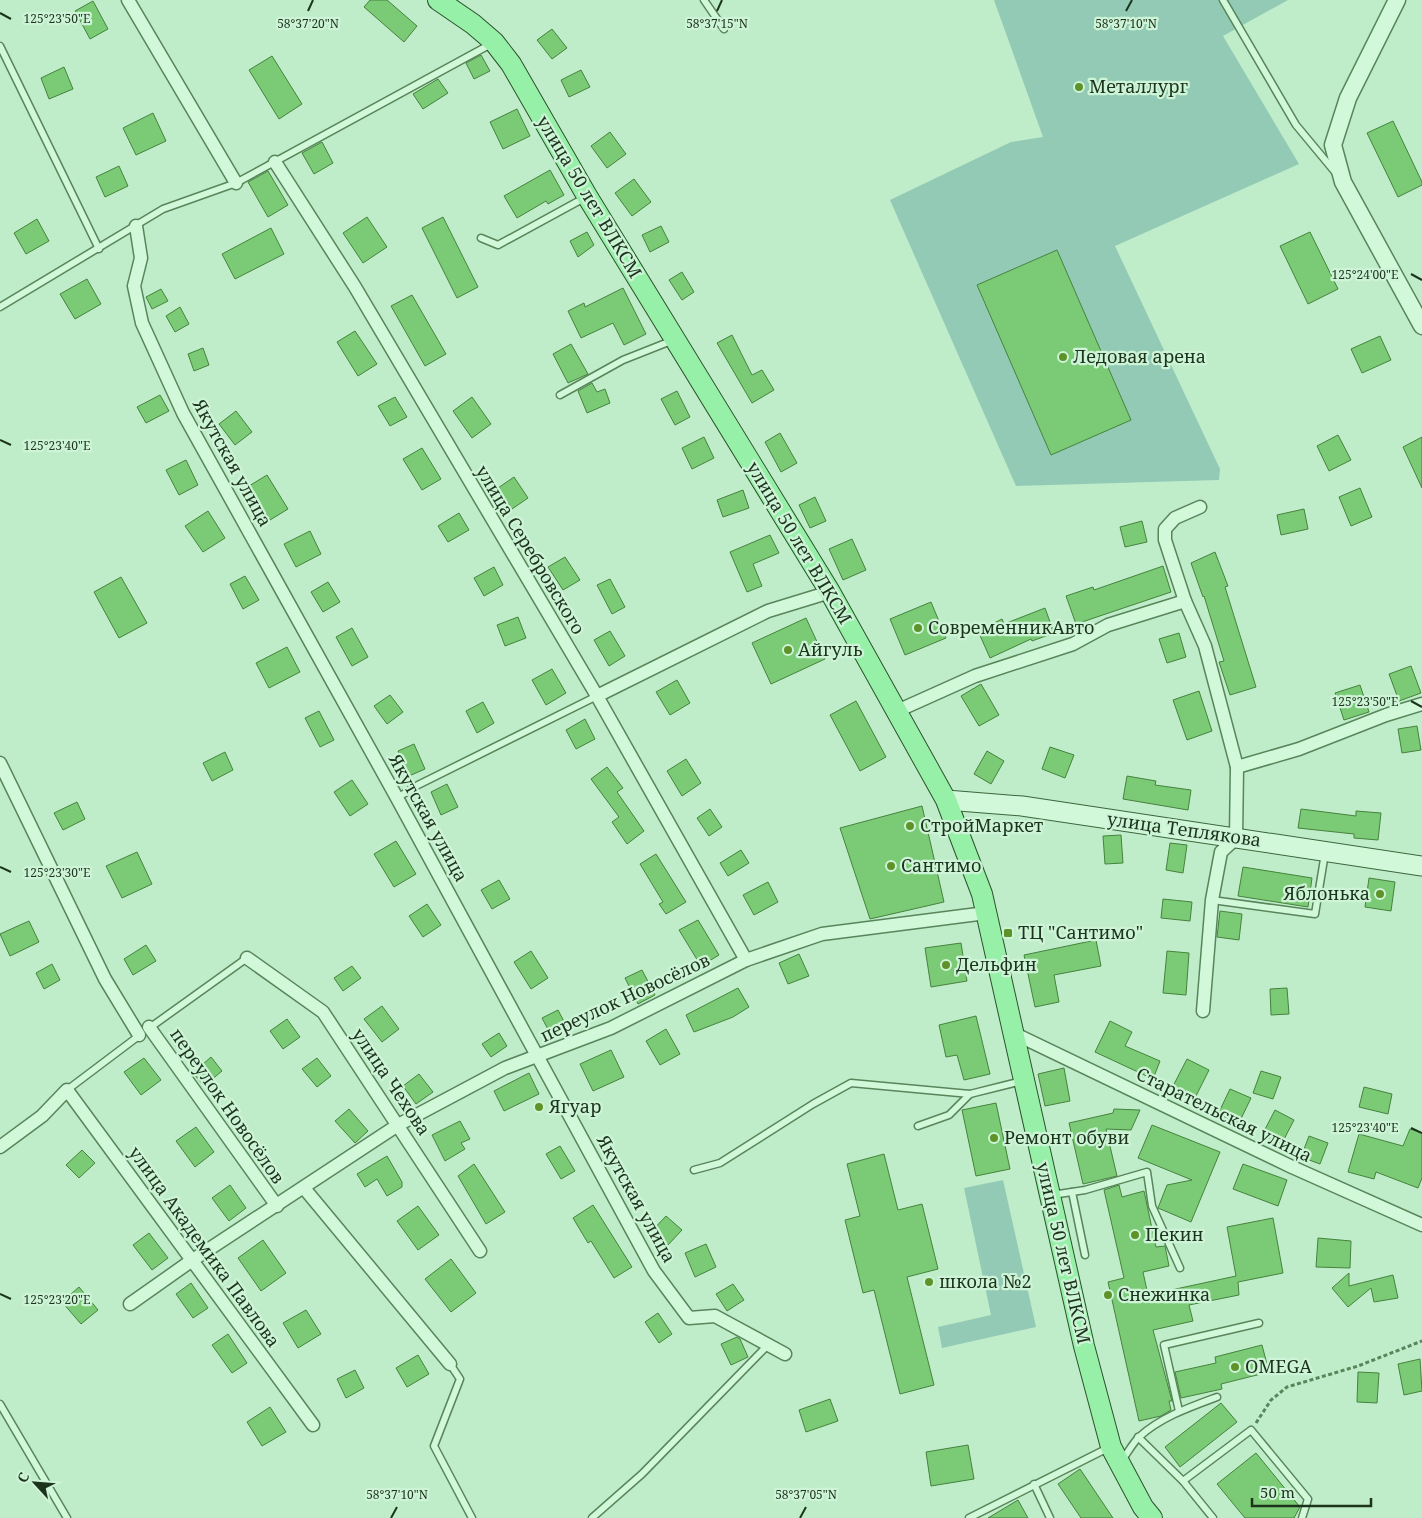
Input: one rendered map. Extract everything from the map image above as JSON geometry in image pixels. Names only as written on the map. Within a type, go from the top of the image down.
[{"type":"main road","name":"улица 50 лет ВЛКСМ","points":[[438,0],[473,24],[494,42],[511,64],[587,196],[830,592],[946,800],[975,871],[986,913],[1084,1346],[1115,1456],[1143,1507],[1152,1518]]},
{"type":"main road","name":"улица Теплякова","points":[[946,800],[1022,806],[1422,866]]},
{"type":"street","points":[[128,0],[236,183]]},
{"type":"street","points":[[1397,0],[1348,98],[1333,144],[1343,182],[1422,326]]},
{"type":"street","name":"улица Серебровского","points":[[275,162],[355,287],[598,696],[746,960]]},
{"type":"street","name":"Якутская улица","points":[[136,226],[141,258],[134,286],[142,323],[183,413],[397,798],[654,1271],[689,1318],[715,1316],[767,1346],[785,1354]]},
{"type":"street","points":[[1200,506],[1175,518],[1165,530],[1164,540],[1185,601],[1205,646],[1237,766],[1236,838],[1220,852],[1212,900],[1203,1011]]},
{"type":"street","points":[[598,696],[768,611],[830,592]]},
{"type":"street","points":[[897,711],[975,676],[1073,644],[1108,625],[1185,601]]},
{"type":"street","points":[[1237,766],[1299,749],[1386,715],[1422,704]]},
{"type":"street","points":[[0,763],[105,978],[144,1031]]},
{"type":"street","name":"переулок Новосёлов","points":[[130,1304],[191,1261],[398,1125],[505,1068],[611,1028],[746,960],[822,934],[986,913]]},
{"type":"street","name":"улица Чехова","points":[[247,958],[323,1012],[480,1251]]},
{"type":"street","name":"переулок Новосёлов","points":[[144,1031],[277,1206]]},
{"type":"street","name":"Старательская улица","points":[[1013,1032],[1292,1167],[1422,1225]]},
{"type":"street","points":[[0,1147],[42,1116],[67,1090]]},
{"type":"street","name":"улица Академика Павлова","points":[[67,1090],[313,1425]]},
{"type":"street","name":"переулок Новосёлов","points":[[304,1188],[450,1364]]},
{"type":"lane","points":[[704,0],[724,29]]},
{"type":"lane","points":[[1223,0],[1296,125],[1343,182]]},
{"type":"lane","points":[[0,307],[163,209],[236,183],[494,42]]},
{"type":"lane","points":[[0,46],[99,249]]},
{"type":"lane","points":[[481,238],[498,245],[587,196]]},
{"type":"lane","points":[[560,395],[623,360],[674,339]]},
{"type":"lane","points":[[397,798],[598,696]]},
{"type":"lane","points":[[1212,900],[1315,914],[1326,851]]},
{"type":"lane","points":[[67,1090],[144,1031],[247,958]]},
{"type":"lane","points":[[694,1170],[720,1163],[813,1104],[851,1083],[970,1094],[1023,1081]]},
{"type":"lane","points":[[918,1126],[949,1115],[970,1094]]},
{"type":"lane","points":[[1051,1195],[1072,1192],[1147,1172],[1152,1206],[1180,1268]]},
{"type":"lane","points":[[1072,1192],[1086,1255]]},
{"type":"lane","points":[[1180,1411],[1164,1345],[1259,1323]]},
{"type":"lane","points":[[592,1518],[642,1474],[767,1346]]},
{"type":"lane","points":[[450,1364],[460,1379],[434,1446],[472,1518]]},
{"type":"lane","points":[[969,1518],[1034,1484],[1115,1456],[1138,1437],[1180,1411],[1217,1397]]},
{"type":"lane","points":[[0,1404],[67,1518]]},
{"type":"lane","points":[[1184,1481],[1251,1430],[1308,1498],[1302,1518]]},
{"type":"lane","points":[[1138,1437],[1184,1481],[1213,1518]]},
{"type":"lane","points":[[1034,1484],[1050,1518]]},
{"type":"path","points":[[1251,1430],[1271,1400],[1287,1387],[1358,1366],[1422,1341]]},
{"type":"green space","name":"Ледовая арена","points":[[994,0],[1288,0],[1223,36],[1299,164],[1115,246],[1220,469],[1219,480],[1016,486],[890,200],[1011,142],[1043,137]]},
{"type":"green space","points":[[1003,1180],[1036,1327],[942,1348],[938,1327],[991,1315],[964,1188]]},
{"type":"building","points":[[370,0],[387,0],[417,26],[404,42],[364,7]]},
{"type":"building","points":[[93,1],[108,29],[90,39],[75,11]]},
{"type":"building","points":[[552,29],[567,48],[552,59],[537,40]]},
{"type":"building","points":[[481,55],[490,71],[474,79],[466,63]]},
{"type":"building","points":[[272,56],[302,104],[279,119],[249,70]]},
{"type":"building","points":[[64,67],[73,89],[49,99],[41,78]]},
{"type":"building","points":[[581,70],[590,87],[569,97],[561,80]]},
{"type":"building","points":[[438,79],[448,93],[423,109],[413,94]]},
{"type":"building","points":[[517,109],[530,136],[503,149],[490,122]]},
{"type":"building","points":[[153,113],[166,141],[136,155],[123,128]]},
{"type":"building","points":[[1393,121],[1422,182],[1422,185],[1398,197],[1367,133]]},
{"type":"building","points":[[610,132],[626,154],[607,168],[591,146]]},
{"type":"building","points":[[322,142],[333,163],[314,174],[302,153]]},
{"type":"building","points":[[119,166],[128,186],[105,197],[96,177]]},
{"type":"building","points":[[550,170],[564,195],[548,204],[546,201],[517,218],[504,196]]},
{"type":"building","points":[[268,171],[288,205],[268,217],[248,182]]},
{"type":"building","points":[[634,179],[651,202],[632,216],[615,193]]},
{"type":"building","points":[[367,217],[387,247],[363,263],[343,233]]},
{"type":"building","points":[[443,217],[478,287],[457,298],[422,228]]},
{"type":"building","points":[[37,219],[49,241],[26,254],[14,233]]},
{"type":"building","points":[[661,226],[669,242],[650,252],[642,235]]},
{"type":"building","points":[[271,228],[284,254],[235,279],[222,254]]},
{"type":"building","points":[[587,232],[594,245],[578,257],[570,241]]},
{"type":"building","points":[[1310,232],[1338,289],[1308,304],[1280,246]]},
{"type":"building","points":[[1057,250],[1131,420],[1051,455],[977,285]]},
{"type":"building","points":[[682,272],[694,292],[682,300],[669,280]]},
{"type":"building","points":[[87,279],[101,304],[75,319],[60,294]]},
{"type":"building","points":[[623,288],[646,334],[624,345],[613,323],[581,338],[568,311],[584,303],[585,307]]},
{"type":"building","points":[[161,289],[168,301],[152,309],[146,297]]},
{"type":"building","points":[[412,295],[446,354],[425,366],[391,306]]},
{"type":"building","points":[[180,307],[189,324],[175,332],[166,316]]},
{"type":"building","points":[[355,331],[377,364],[358,376],[337,342]]},
{"type":"building","points":[[732,335],[752,375],[762,370],[774,390],[752,403],[717,343]]},
{"type":"building","points":[[1380,336],[1391,360],[1362,373],[1351,349]]},
{"type":"building","points":[[571,344],[588,374],[568,383],[553,354]]},
{"type":"building","points":[[203,348],[209,365],[194,371],[188,354]]},
{"type":"building","points":[[592,383],[597,392],[605,389],[610,403],[587,413],[578,391]]},
{"type":"building","points":[[677,391],[690,417],[675,425],[661,399]]},
{"type":"building","points":[[160,395],[169,411],[146,423],[137,407]]},
{"type":"building","points":[[395,397],[407,417],[390,426],[378,406]]},
{"type":"building","points":[[472,397],[491,424],[472,438],[453,411]]},
{"type":"building","points":[[236,411],[252,432],[235,445],[219,424]]},
{"type":"building","points":[[780,433],[797,463],[781,472],[765,442]]},
{"type":"building","points":[[1338,435],[1351,460],[1329,471],[1317,446]]},
{"type":"building","points":[[704,437],[714,458],[692,469],[682,448]]},
{"type":"building","points":[[1422,437],[1422,488],[1403,447]]},
{"type":"building","points":[[422,448],[441,479],[422,490],[403,459]]},
{"type":"building","points":[[186,460],[198,485],[179,495],[166,470]]},
{"type":"building","points":[[267,475],[288,509],[270,520],[249,486]]},
{"type":"building","points":[[514,477],[528,498],[512,509],[498,488]]},
{"type":"building","points":[[1360,488],[1372,517],[1351,526],[1339,497]]},
{"type":"building","points":[[743,490],[749,508],[723,517],[717,500]]},
{"type":"building","points":[[815,497],[826,521],[810,528],[799,505]]},
{"type":"building","points":[[1304,509],[1308,529],[1281,535],[1277,515]]},
{"type":"building","points":[[208,511],[225,538],[203,552],[185,526]]},
{"type":"building","points":[[459,513],[469,530],[448,542],[438,526]]},
{"type":"building","points":[[1142,521],[1147,542],[1125,547],[1120,527]]},
{"type":"building","points":[[310,531],[321,554],[296,567],[284,544]]},
{"type":"building","points":[[770,535],[779,553],[753,564],[762,586],[747,592],[730,552]]},
{"type":"building","points":[[852,539],[866,570],[843,580],[829,549]]},
{"type":"building","points":[[1215,552],[1228,586],[1225,587],[1256,687],[1230,695],[1219,662],[1224,661],[1204,596],[1191,563]]},
{"type":"building","points":[[565,557],[580,580],[563,590],[548,567]]},
{"type":"building","points":[[1163,566],[1171,592],[1076,624],[1066,596],[1093,587],[1094,590]]},
{"type":"building","points":[[494,567],[503,585],[484,596],[474,578]]},
{"type":"building","points":[[245,576],[259,600],[243,609],[230,584]]},
{"type":"building","points":[[121,577],[147,623],[119,638],[94,592]]},
{"type":"building","points":[[610,579],[625,607],[612,614],[597,585]]},
{"type":"building","points":[[328,582],[340,602],[323,612],[311,592]]},
{"type":"building","name":"СовременникАвто","points":[[931,602],[946,638],[905,655],[890,619]]},
{"type":"building","points":[[1045,608],[1054,633],[1032,641],[1031,639],[990,658],[978,631],[1002,619],[1004,624]]},
{"type":"building","points":[[518,617],[526,638],[505,646],[497,625]]},
{"type":"building","name":"Айгуль","points":[[806,618],[825,659],[771,684],[752,643]]},
{"type":"building","points":[[352,628],[368,657],[352,666],[336,637]]},
{"type":"building","points":[[610,631],[625,656],[609,666],[594,640]]},
{"type":"building","points":[[1179,633],[1186,657],[1167,663],[1159,639]]},
{"type":"building","points":[[287,647],[300,672],[269,688],[256,663]]},
{"type":"building","points":[[1411,666],[1421,693],[1399,701],[1389,674]]},
{"type":"building","points":[[552,669],[566,693],[546,705],[532,680]]},
{"type":"building","points":[[677,680],[690,703],[670,715],[656,692]]},
{"type":"building","points":[[981,684],[999,715],[979,726],[961,696]]},
{"type":"building","points":[[1360,685],[1369,712],[1344,720],[1335,693]]},
{"type":"building","points":[[1199,691],[1212,731],[1187,740],[1173,700]]},
{"type":"building","points":[[390,695],[403,712],[387,724],[374,706]]},
{"type":"building","points":[[856,701],[886,757],[860,771],[830,715]]},
{"type":"building","points":[[483,702],[494,723],[477,733],[466,711]]},
{"type":"building","points":[[319,711],[334,740],[320,747],[305,718]]},
{"type":"building","points":[[585,719],[595,739],[576,749],[566,730]]},
{"type":"building","points":[[1417,726],[1421,750],[1402,753],[1398,729]]},
{"type":"building","points":[[414,744],[425,769],[409,776],[398,751]]},
{"type":"building","points":[[1050,747],[1074,755],[1065,778],[1042,769]]},
{"type":"building","points":[[987,751],[1004,761],[991,784],[974,774]]},
{"type":"building","points":[[225,752],[233,770],[212,781],[203,763]]},
{"type":"building","points":[[686,759],[701,783],[682,796],[667,771]]},
{"type":"building","points":[[607,767],[623,788],[617,792],[644,831],[627,844],[612,822],[619,817],[591,779]]},
{"type":"building","points":[[1127,776],[1156,781],[1155,785],[1191,790],[1188,810],[1123,799]]},
{"type":"building","points":[[352,780],[368,804],[350,816],[334,792]]},
{"type":"building","points":[[447,784],[458,807],[441,815],[431,792]]},
{"type":"building","points":[[77,802],[85,819],[63,830],[54,813]]},
{"type":"building","name":"Сантимо","points":[[922,806],[944,902],[870,919],[840,828]]},
{"type":"building","points":[[710,809],[722,827],[709,836],[697,818]]},
{"type":"building","points":[[1301,809],[1356,816],[1356,811],[1381,813],[1378,840],[1354,838],[1354,834],[1298,828]]},
{"type":"building","points":[[1121,835],[1123,863],[1105,864],[1103,836]]},
{"type":"building","points":[[396,841],[416,874],[394,887],[374,854]]},
{"type":"building","points":[[1170,843],[1187,845],[1183,873],[1166,870]]},
{"type":"building","points":[[741,850],[749,863],[728,876],[720,863]]},
{"type":"building","points":[[137,852],[152,884],[122,898],[106,866]]},
{"type":"building","points":[[656,854],[686,902],[666,914],[659,904],[663,902],[640,864]]},
{"type":"building","points":[[1243,867],[1312,878],[1308,907],[1238,896]]},
{"type":"building","name":"Яблонька","points":[[1369,878],[1395,882],[1391,911],[1365,907]]},
{"type":"building","points":[[499,880],[510,899],[492,909],[481,890]]},
{"type":"building","points":[[768,882],[778,902],[754,915],[743,895]]},
{"type":"building","points":[[1163,899],[1192,902],[1190,921],[1161,918]]},
{"type":"building","points":[[427,904],[441,925],[423,937],[409,916]]},
{"type":"building","points":[[1220,911],[1242,914],[1239,940],[1217,937]]},
{"type":"building","points":[[698,920],[719,955],[701,966],[679,930]]},
{"type":"building","points":[[29,921],[39,942],[10,956],[0,934]]},
{"type":"building","points":[[1096,940],[1101,966],[1054,975],[1059,1002],[1035,1007],[1024,955]]},
{"type":"building","name":"Дельфин","points":[[961,943],[967,981],[931,987],[925,948]]},
{"type":"building","points":[[146,945],[156,961],[133,975],[124,959]]},
{"type":"building","points":[[531,951],[548,978],[531,989],[514,962]]},
{"type":"building","points":[[1167,951],[1189,953],[1186,995],[1163,993]]},
{"type":"building","points":[[799,954],[809,976],[788,984],[779,963]]},
{"type":"building","points":[[52,964],[60,980],[44,989],[36,973]]},
{"type":"building","points":[[352,966],[361,978],[343,991],[334,978]]},
{"type":"building","points":[[642,970],[655,995],[638,1004],[625,978]]},
{"type":"building","points":[[738,988],[749,1007],[733,1017],[694,1032],[686,1015]]},
{"type":"building","points":[[1287,988],[1289,1014],[1271,1015],[1270,989]]},
{"type":"building","points":[[382,1006],[399,1029],[382,1042],[364,1019]]},
{"type":"building","points":[[558,1010],[567,1027],[551,1035],[542,1018]]},
{"type":"building","points":[[976,1016],[990,1074],[964,1080],[957,1055],[946,1057],[939,1025]]},
{"type":"building","points":[[287,1019],[300,1037],[283,1049],[270,1031]]},
{"type":"building","points":[[1110,1021],[1132,1032],[1125,1046],[1160,1061],[1153,1079],[1095,1052]]},
{"type":"building","points":[[666,1029],[680,1054],[660,1065],[646,1041]]},
{"type":"building","points":[[499,1033],[507,1046],[491,1057],[482,1044]]},
{"type":"building","points":[[611,1050],[624,1077],[593,1091],[580,1064]]},
{"type":"building","points":[[211,1057],[222,1071],[204,1086],[193,1073]]},
{"type":"building","points":[[144,1058],[161,1080],[141,1095],[124,1072]]},
{"type":"building","points":[[317,1058],[331,1076],[317,1087],[302,1069]]},
{"type":"building","points":[[1187,1059],[1209,1070],[1194,1100],[1172,1088]]},
{"type":"building","points":[[1064,1068],[1070,1101],[1045,1106],[1038,1074]]},
{"type":"building","points":[[1261,1071],[1281,1077],[1273,1099],[1253,1093]]},
{"type":"building","points":[[529,1073],[539,1094],[504,1111],[494,1091]]},
{"type":"building","points":[[419,1074],[433,1092],[416,1104],[403,1086]]},
{"type":"building","points":[[1364,1087],[1392,1094],[1388,1114],[1359,1107]]},
{"type":"building","points":[[1230,1089],[1251,1098],[1239,1123],[1218,1114]]},
{"type":"building","points":[[996,1103],[1010,1169],[976,1176],[962,1110]]},
{"type":"building","points":[[349,1109],[368,1131],[355,1143],[335,1121]]},
{"type":"building","points":[[1114,1109],[1140,1110],[1131,1130],[1106,1129],[1117,1176],[1083,1184],[1069,1123],[1113,1113]]},
{"type":"building","points":[[1275,1110],[1294,1120],[1280,1147],[1261,1137]]},
{"type":"building","points":[[460,1121],[470,1139],[461,1143],[465,1149],[445,1161],[432,1135]]},
{"type":"building","points":[[1152,1125],[1220,1152],[1191,1222],[1158,1208],[1167,1185],[1192,1180],[1138,1158]]},
{"type":"building","points":[[196,1127],[214,1152],[195,1167],[176,1141]]},
{"type":"building","points":[[1410,1129],[1422,1133],[1422,1178],[1418,1188],[1376,1172],[1374,1179],[1348,1172],[1359,1134],[1403,1146]]},
{"type":"building","points":[[1309,1136],[1328,1143],[1320,1164],[1301,1157]]},
{"type":"building","points":[[560,1146],[575,1171],[561,1179],[546,1154]]},
{"type":"building","points":[[82,1150],[95,1163],[79,1178],[66,1165]]},
{"type":"building","points":[[884,1154],[898,1210],[922,1204],[938,1269],[907,1277],[934,1385],[900,1394],[874,1290],[863,1293],[845,1220],[860,1216],[847,1164]]},
{"type":"building","points":[[387,1156],[402,1182],[402,1187],[387,1196],[377,1179],[365,1187],[357,1174]]},
{"type":"building","points":[[474,1164],[505,1212],[486,1224],[458,1176]]},
{"type":"building","points":[[1243,1164],[1287,1180],[1278,1206],[1233,1189]]},
{"type":"building","points":[[230,1185],[246,1208],[229,1221],[212,1198]]},
{"type":"building","points":[[1119,1185],[1122,1197],[1144,1191],[1156,1247],[1165,1246],[1169,1266],[1143,1272],[1148,1295],[1236,1276],[1227,1227],[1273,1218],[1283,1273],[1238,1282],[1239,1295],[1189,1305],[1193,1321],[1153,1330],[1172,1401],[1169,1401],[1171,1410],[1161,1416],[1139,1421],[1108,1282],[1124,1278],[1104,1190]]},
{"type":"building","points":[[593,1205],[632,1267],[614,1278],[591,1241],[588,1243],[573,1218]]},
{"type":"building","points":[[418,1206],[439,1235],[418,1250],[397,1221]]},
{"type":"building","points":[[666,1216],[682,1230],[668,1245],[652,1231]]},
{"type":"building","points":[[149,1233],[168,1258],[152,1270],[133,1245]]},
{"type":"building","points":[[1318,1238],[1351,1241],[1350,1268],[1316,1267]]},
{"type":"building","points":[[263,1240],[286,1273],[261,1291],[238,1258]]},
{"type":"building","points":[[706,1244],[716,1267],[695,1277],[685,1253]]},
{"type":"building","points":[[451,1259],[476,1293],[451,1312],[425,1279]]},
{"type":"building","points":[[1349,1273],[1349,1286],[1393,1275],[1398,1298],[1374,1302],[1371,1288],[1348,1307],[1332,1288]]},
{"type":"building","points":[[191,1283],[208,1308],[193,1318],[176,1294]]},
{"type":"building","points":[[733,1284],[744,1300],[727,1311],[716,1294]]},
{"type":"building","points":[[79,1287],[98,1310],[81,1324],[62,1302]]},
{"type":"building","points":[[306,1310],[321,1334],[298,1348],[283,1323]]},
{"type":"building","points":[[658,1313],[672,1334],[659,1343],[645,1322]]},
{"type":"building","points":[[228,1334],[247,1363],[232,1373],[212,1345]]},
{"type":"building","points":[[737,1337],[740,1339],[748,1357],[731,1365],[721,1344]]},
{"type":"building","points":[[1262,1345],[1269,1372],[1221,1384],[1222,1389],[1181,1398],[1175,1372],[1216,1363],[1215,1357]]},
{"type":"building","points":[[418,1355],[429,1374],[407,1387],[396,1368]]},
{"type":"building","points":[[1420,1359],[1422,1391],[1404,1395],[1398,1364]]},
{"type":"building","points":[[355,1370],[364,1388],[346,1398],[337,1379]]},
{"type":"building","points":[[1358,1372],[1379,1373],[1377,1403],[1357,1402]]},
{"type":"building","points":[[830,1399],[838,1421],[806,1432],[799,1410]]},
{"type":"building","points":[[1221,1403],[1237,1422],[1180,1467],[1165,1447]]},
{"type":"building","points":[[270,1407],[286,1432],[262,1446],[247,1422]]},
{"type":"building","points":[[968,1445],[974,1479],[931,1486],[926,1452]]},
{"type":"building","points":[[1256,1453],[1300,1507],[1294,1518],[1245,1518],[1217,1484]]},
{"type":"building","points":[[1080,1469],[1113,1518],[1081,1518],[1058,1484]]},
{"type":"building","points":[[1018,1500],[1028,1518],[988,1518]]},
{"type":"place","name":"Металлург","points":[[1079,87]]},
{"type":"place","name":"Ледовая арена","points":[[1063,357]]},
{"type":"place","name":"СовременникАвто","points":[[918,628]]},
{"type":"place","name":"Айгуль","points":[[788,650]]},
{"type":"place","name":"СтройМаркет","points":[[910,826]]},
{"type":"place","name":"Сантимо","points":[[891,866]]},
{"type":"place","name":"Яблонька","points":[[1380,894]]},
{"type":"place","name":"ТЦ \"Сантимо\"","points":[[1008,933]]},
{"type":"place","name":"Дельфин","points":[[946,965]]},
{"type":"place","name":"Ягуар","points":[[539,1107]]},
{"type":"place","name":"Ремонт обуви","points":[[994,1138]]},
{"type":"place","name":"Пекин","points":[[1135,1235]]},
{"type":"place","name":"школа №2","points":[[929,1282]]},
{"type":"place","name":"Снежинка","points":[[1108,1295]]},
{"type":"place","name":"OMEGA","points":[[1235,1367]]}]
